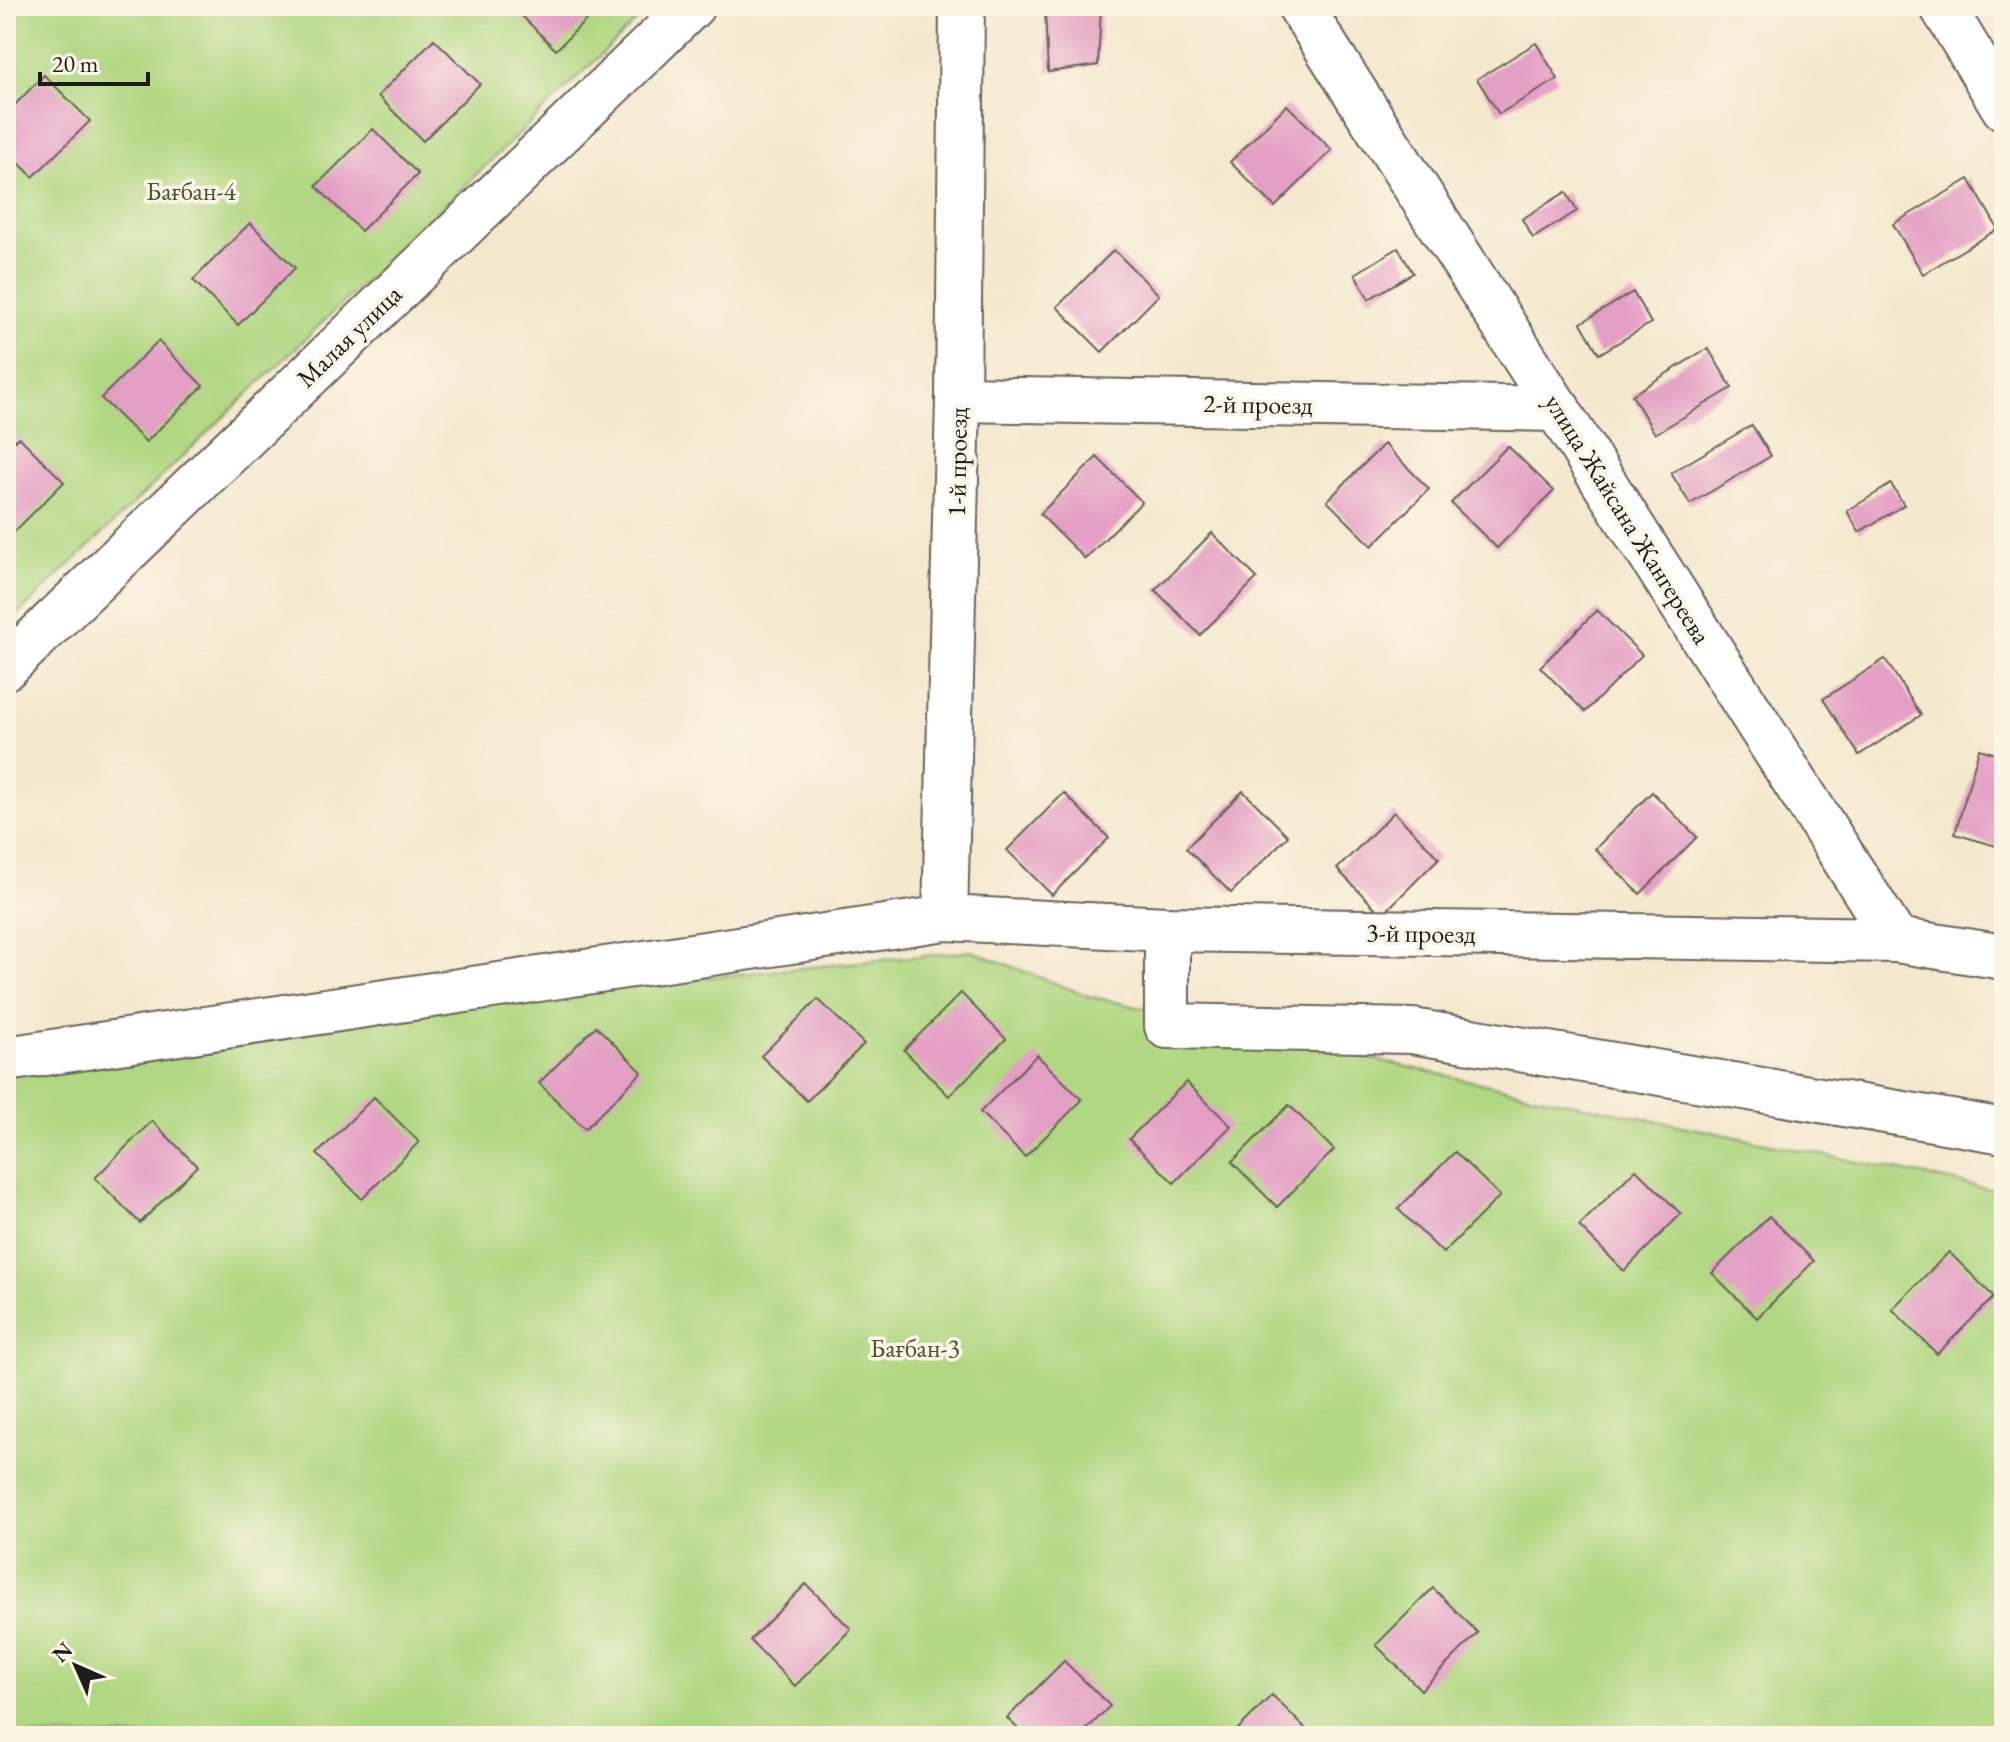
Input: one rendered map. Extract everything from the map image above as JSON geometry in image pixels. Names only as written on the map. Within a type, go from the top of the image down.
[{"type":"street","name":"Малая улица","points":[[6,667],[692,6]]},
{"type":"street","name":"1-й проезд","points":[[945,918],[958,399],[962,6]]},
{"type":"street","name":"улица Жайсана Жангереева","points":[[1300,6],[1896,940]]},
{"type":"street","points":[[1942,6],[2004,108]]},
{"type":"street","name":"2-й проезд","points":[[958,399],[1558,409]]},
{"type":"street","name":"3-й проезд","points":[[6,1059],[945,918],[1167,929],[1896,940]]},
{"type":"street","points":[[1167,929],[1167,1026],[1412,1031],[2004,1131]]},
{"type":"street","points":[[1896,940],[2004,957]]},
{"type":"green space","name":"Бағбан-4","points":[[6,6],[652,6],[6,626]]},
{"type":"green space","name":"Бағбан-3","points":[[972,951],[1088,996],[1557,1100],[2004,1192],[2004,1736],[6,1736],[6,1059],[71,1040]]},
{"type":"building","points":[[512,6],[600,6],[556,50]]},
{"type":"building","points":[[1101,6],[1098,65],[1048,72],[1045,10]]},
{"type":"building","points":[[434,39],[480,84],[423,141],[378,96]]},
{"type":"building","points":[[1536,43],[1558,79],[1499,114],[1477,79]]},
{"type":"building","points":[[44,75],[90,121],[33,177],[6,150],[6,114]]},
{"type":"building","points":[[1287,105],[1332,150],[1275,207],[1230,162]]},
{"type":"building","points":[[373,129],[418,174],[361,231],[316,186]]},
{"type":"building","points":[[1969,179],[1998,229],[1923,274],[1893,224]]},
{"type":"building","points":[[1566,192],[1577,211],[1533,238],[1522,219]]},
{"type":"building","points":[[250,223],[295,268],[238,325],[193,280]]},
{"type":"building","points":[[1398,248],[1413,273],[1369,299],[1355,274]]},
{"type":"building","points":[[1114,250],[1159,295],[1102,352],[1057,307]]},
{"type":"building","points":[[1633,292],[1651,323],[1599,354],[1581,323]]},
{"type":"building","points":[[158,341],[203,386],[146,442],[101,398]]},
{"type":"building","points":[[1708,348],[1732,388],[1655,434],[1632,395]]},
{"type":"building","points":[[1752,425],[1771,456],[1690,504],[1671,473]]},
{"type":"building","points":[[19,437],[64,482],[6,540],[6,449]]},
{"type":"building","points":[[1384,444],[1429,489],[1372,546],[1327,501]]},
{"type":"building","points":[[1508,446],[1554,491],[1497,548],[1451,503]]},
{"type":"building","points":[[1097,457],[1142,502],[1085,559],[1040,514]]},
{"type":"building","points":[[1891,484],[1904,505],[1859,532],[1847,511]]},
{"type":"building","points":[[1212,533],[1257,578],[1200,635],[1155,590]]},
{"type":"building","points":[[1597,610],[1642,655],[1585,712],[1540,667]]},
{"type":"building","points":[[1885,659],[1921,715],[1859,755],[1823,699]]},
{"type":"building","points":[[1979,749],[2004,756],[2003,848],[1955,834]]},
{"type":"building","points":[[1243,791],[1288,836],[1231,893],[1186,848]]},
{"type":"building","points":[[1652,792],[1697,837],[1640,894],[1595,849]]},
{"type":"building","points":[[1064,793],[1109,838],[1052,895],[1007,850]]},
{"type":"building","points":[[1394,812],[1439,858],[1382,915],[1337,869]]},
{"type":"building","points":[[961,993],[1006,1039],[949,1096],[904,1050]]},
{"type":"building","points":[[818,999],[864,1044],[807,1101],[761,1056]]},
{"type":"building","points":[[596,1026],[642,1072],[585,1129],[539,1083]]},
{"type":"building","points":[[1037,1055],[1082,1100],[1025,1157],[980,1112]]},
{"type":"building","points":[[1186,1082],[1231,1126],[1174,1183],[1129,1139]]},
{"type":"building","points":[[374,1097],[419,1142],[362,1199],[317,1154]]},
{"type":"building","points":[[1289,1105],[1334,1150],[1277,1207],[1232,1162]]},
{"type":"building","points":[[152,1121],[197,1166],[140,1223],[95,1178]]},
{"type":"building","points":[[1455,1152],[1500,1196],[1443,1253],[1398,1209]]},
{"type":"building","points":[[1636,1169],[1681,1214],[1624,1271],[1579,1226]]},
{"type":"building","points":[[1769,1216],[1814,1261],[1757,1318],[1712,1273]]},
{"type":"building","points":[[1949,1252],[1994,1297],[1937,1354],[1892,1309]]},
{"type":"building","points":[[806,1584],[851,1629],[795,1686],[750,1640]]},
{"type":"building","points":[[1433,1588],[1478,1633],[1421,1690],[1376,1645]]},
{"type":"building","points":[[1064,1661],[1110,1706],[1080,1736],[1025,1736],[1007,1718]]},
{"type":"building","points":[[1272,1695],[1313,1736],[1231,1736]]}]
